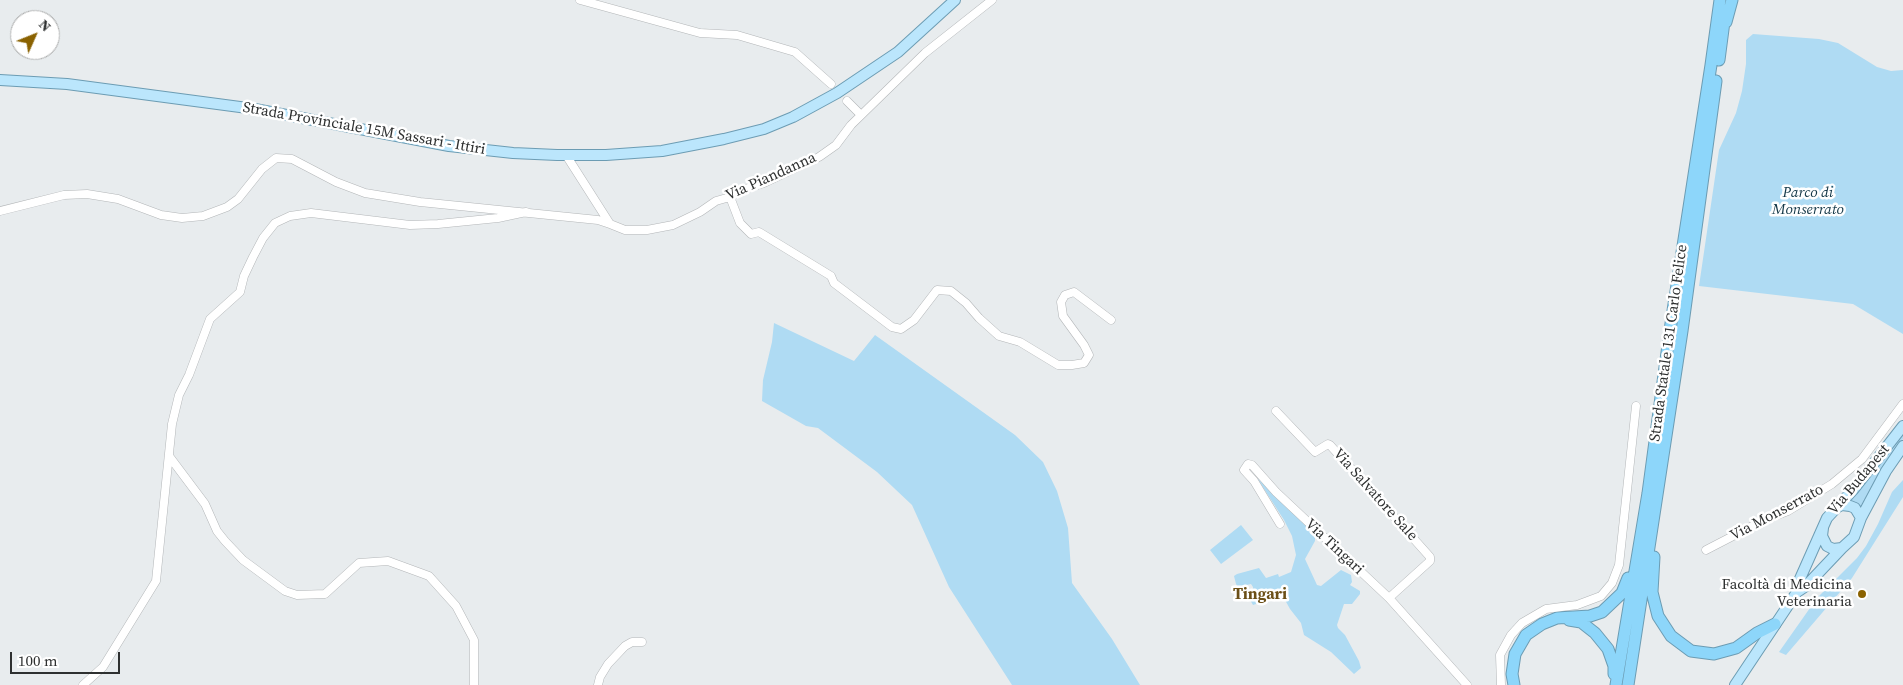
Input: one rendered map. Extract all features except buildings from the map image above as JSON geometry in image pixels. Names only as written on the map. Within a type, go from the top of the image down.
[{"type":"highway","name":"Strada Statale 131 Carlo Felice","points":[[1615,685],[1648,493],[1670,330],[1720,0]]},
{"type":"highway","name":"Strada Statale 131 Carlo Felice","points":[[1628,685],[1682,331],[1727,0]]},
{"type":"highway","points":[[1723,39],[1732,0]]},
{"type":"highway","points":[[1660,476],[1652,592],[1658,616],[1671,636],[1691,650],[1714,654],[1736,648],[1756,633],[1774,624]]},
{"type":"highway","points":[[1514,685],[1512,674],[1515,654],[1526,635],[1542,624],[1557,618],[1590,616],[1602,612],[1622,593],[1628,578],[1648,493]]},
{"type":"highway","points":[[1557,618],[1581,622],[1595,633],[1608,649],[1614,666],[1615,685]]},
{"type":"main road","name":"Strada Provinciale 15M Sassari - Ittiri","points":[[0,80],[67,84],[255,109],[449,146],[513,153],[606,155],[662,151],[764,129],[793,117],[837,93],[876,68],[898,52],[955,0]]},
{"type":"main road","name":"Via Budapest","points":[[1797,592],[1799,581],[1827,518],[1853,490],[1903,426]]},
{"type":"main road","name":"Via Budapest","points":[[1735,685],[1797,592],[1806,586],[1854,537],[1861,518],[1886,472],[1903,446]]},
{"type":"main road","points":[[1836,508],[1842,505],[1855,508],[1861,518]]},
{"type":"main road","points":[[1823,527],[1822,536],[1827,546],[1833,549],[1842,548]]},
{"type":"street","points":[[580,0],[700,33],[736,35],[795,52],[831,84]]},
{"type":"street","name":"Via Piandanna","points":[[0,211],[64,194],[87,194],[118,199],[161,215],[182,218],[203,216],[227,207],[238,199],[262,169],[276,158],[292,159],[336,182],[365,192],[420,202],[598,220],[625,230],[646,230],[673,225],[700,212],[716,201],[764,183],[818,157],[836,144],[861,115],[924,53],[992,0]]},
{"type":"street","points":[[847,101],[861,115]]},
{"type":"street","points":[[566,155],[610,224]]},
{"type":"street","points":[[730,197],[740,223],[750,234],[759,232],[831,276],[834,282],[892,327],[901,329],[914,320],[937,290],[951,292],[966,303],[999,336],[1020,342],[1058,365],[1072,365],[1084,363],[1089,355],[1063,316],[1061,302],[1065,295],[1074,292],[1112,320]]},
{"type":"street","points":[[83,685],[103,667],[156,581],[168,456],[172,424],[179,395],[210,319],[240,292],[244,276],[256,251],[263,238],[275,223],[290,216],[311,213],[410,225],[498,218],[526,212]]},
{"type":"street","name":"Via Monserrato","points":[[1706,550],[1764,520],[1788,511],[1832,484],[1862,459],[1903,404]]},
{"type":"street","points":[[1501,685],[1500,655],[1511,635],[1522,623],[1546,609],[1577,605],[1601,596],[1612,583],[1619,565],[1636,406]]},
{"type":"street","name":"Via Salvatore Sale","points":[[1276,411],[1315,452],[1328,444],[1330,445],[1430,557],[1430,561],[1389,598]]},
{"type":"street","points":[[168,456],[205,504],[217,531],[225,542],[243,560],[285,591],[297,595],[325,594],[360,563],[388,561],[429,576],[456,606],[474,640],[474,685]]},
{"type":"street","name":"Via Tingari","points":[[1280,524],[1254,481],[1244,470],[1248,464],[1252,465],[1276,492],[1389,598],[1467,685]]},
{"type":"street","points":[[598,685],[600,677],[608,664],[625,646],[632,642],[642,642]]},
{"type":"green space","name":"Parco di Monserrato","points":[[1753,34],[1819,39],[1838,43],[1877,67],[1891,71],[1903,70],[1903,334],[1853,304],[1699,286],[1719,150],[1736,113],[1746,64],[1746,40]]},
{"type":"green space","points":[[774,323],[854,361],[875,335],[1015,435],[1043,462],[1057,491],[1068,528],[1072,583],[1112,639],[1140,685],[1012,685],[949,587],[912,505],[877,472],[818,428],[806,426],[762,401],[763,380],[772,342]]},
{"type":"green space","points":[[1903,434],[1903,439],[1885,465],[1860,510],[1848,502]]},
{"type":"green space","points":[[1257,478],[1315,531],[1315,541],[1305,559],[1317,585],[1321,586],[1341,570],[1351,575],[1352,582],[1350,585],[1360,591],[1360,594],[1352,604],[1344,604],[1337,625],[1345,635],[1359,661],[1361,668],[1354,674],[1331,652],[1304,635],[1301,623],[1290,609],[1280,591],[1271,591],[1262,602],[1253,605],[1249,598],[1253,591],[1251,584],[1238,587],[1236,584],[1234,576],[1259,568],[1266,578],[1278,574],[1279,577],[1291,572],[1296,555],[1292,536],[1284,520]]},
{"type":"green space","points":[[1903,480],[1903,497],[1852,578],[1786,655],[1779,652],[1817,598],[1857,558],[1866,546],[1892,492]]},
{"type":"green space","points":[[1241,525],[1253,540],[1221,564],[1210,550]]},
{"type":"place","name":"Facoltà di Medicina Veterinaria","points":[[1862,594]]},
{"type":"district","name":"Tingari","points":[[1260,595]]}]
